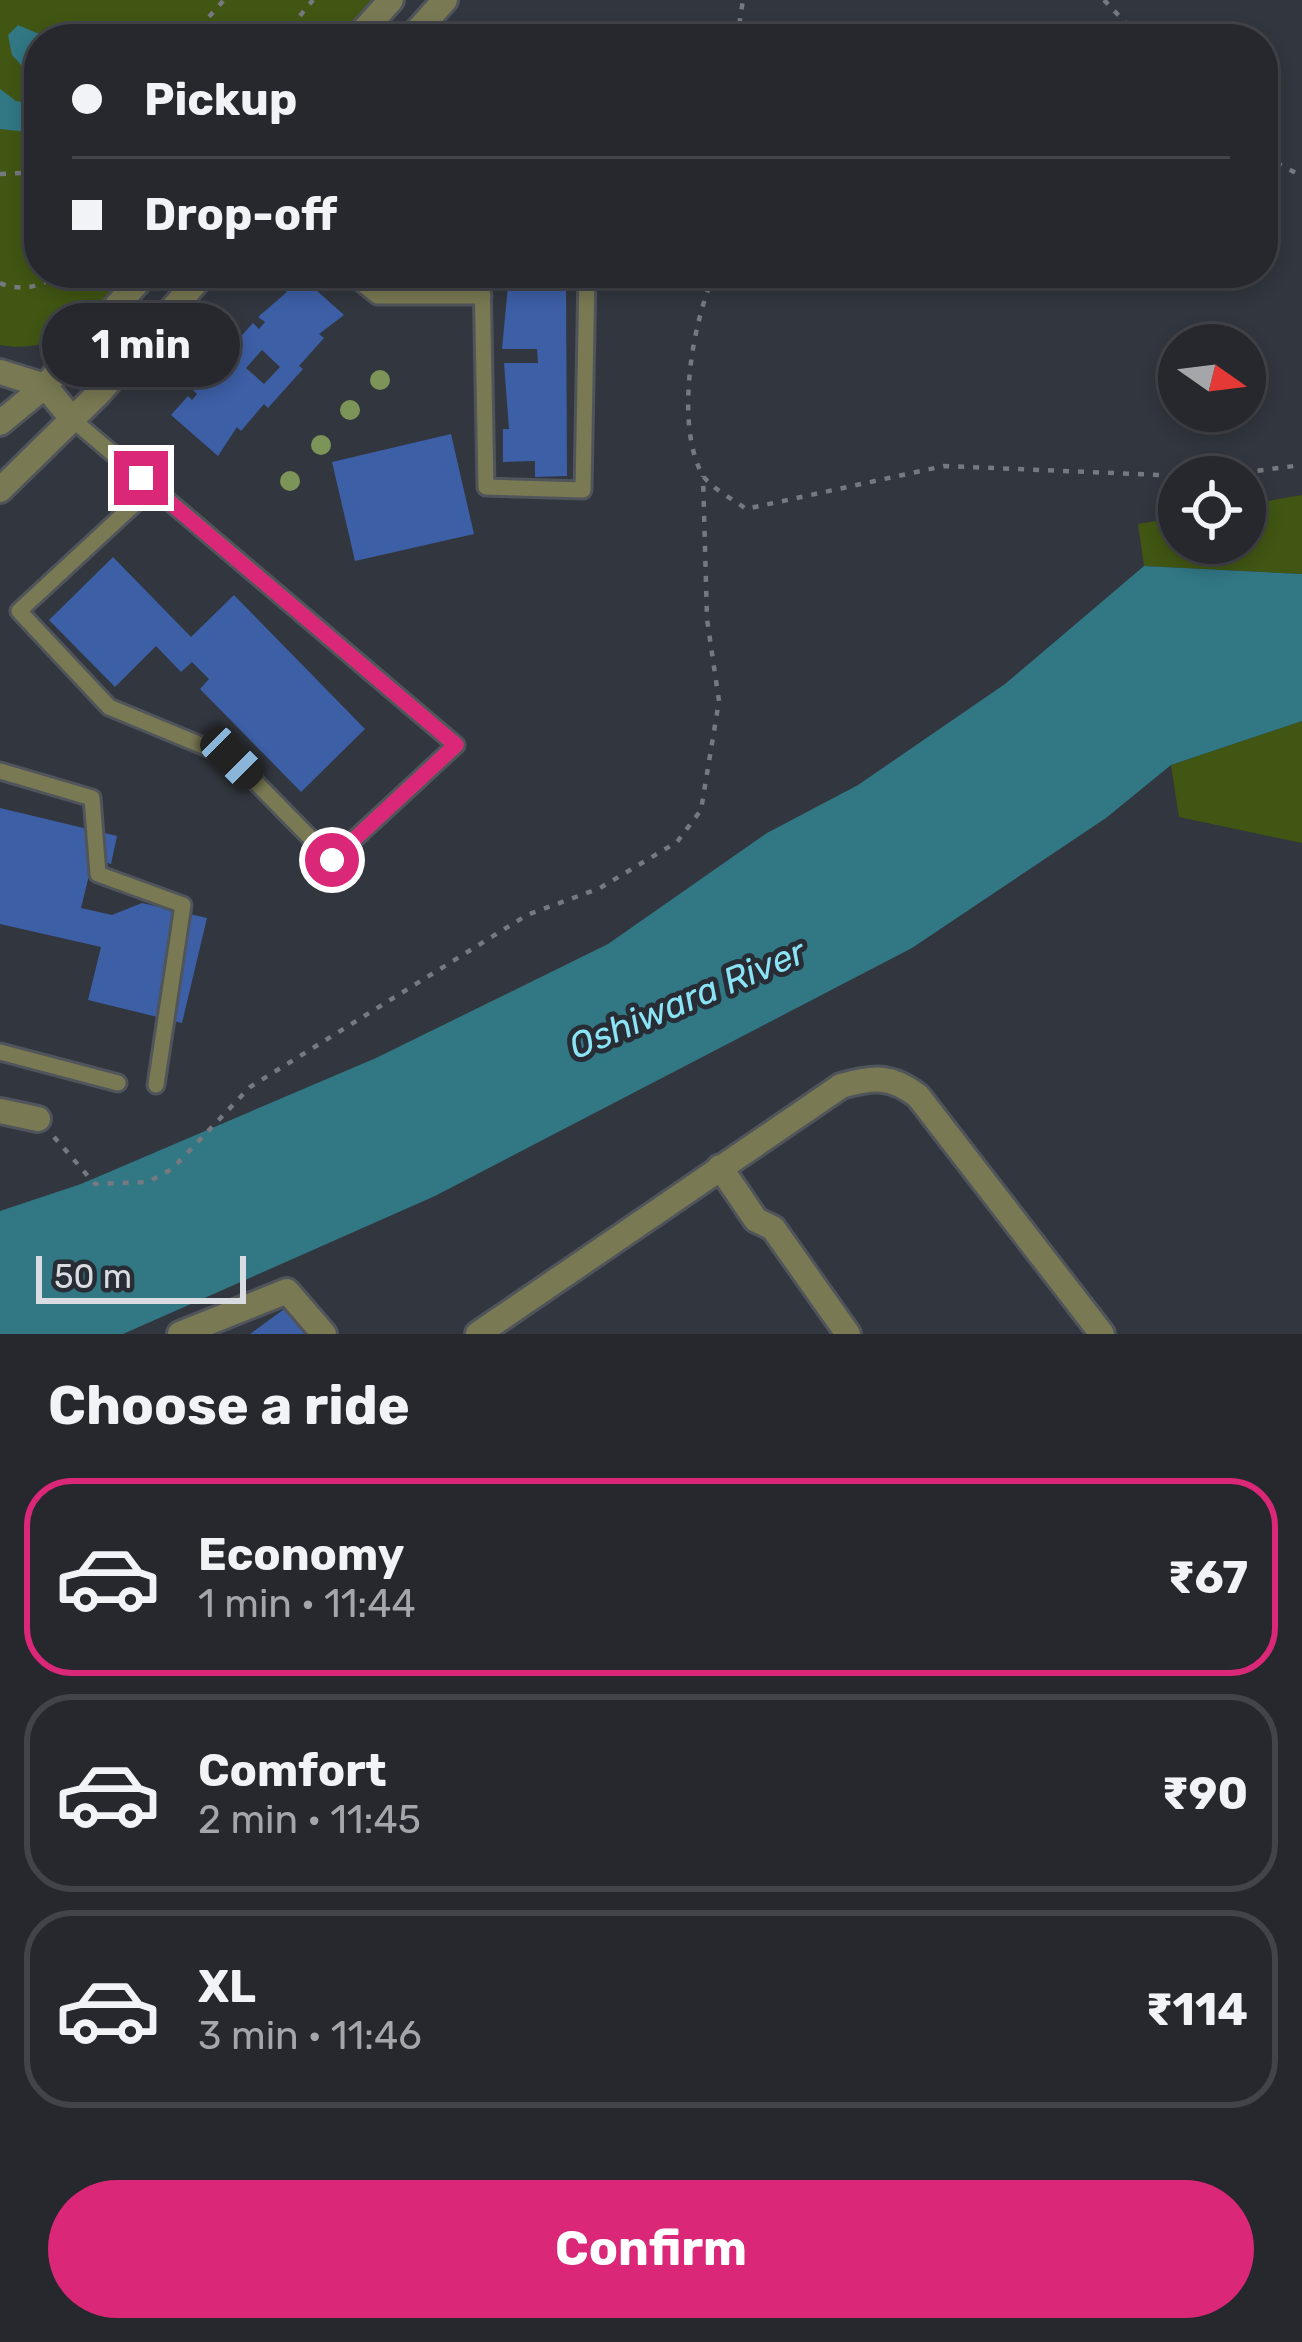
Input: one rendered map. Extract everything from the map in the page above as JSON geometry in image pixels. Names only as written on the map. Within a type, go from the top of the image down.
[{"type":"street","points":[[369,24],[391,0]]},
{"type":"street","points":[[423,24],[445,0]]},
{"type":"street","points":[[0,423],[45,386],[133,288]]},
{"type":"street","points":[[0,490],[72,419],[190,288]]},
{"type":"street","points":[[0,372],[45,386],[72,419]]},
{"type":"street","points":[[478,1334],[841,1086],[869,1078],[897,1079],[918,1096],[1102,1334]]},
{"type":"street","points":[[0,1111],[38,1119]]},
{"type":"street","points":[[720,1167],[756,1220],[773,1228],[848,1334]]},
{"type":"street","points":[[193,1332],[287,1291],[324,1334]]},
{"type":"lane","points":[[367,288],[376,296],[483,296]]},
{"type":"lane","points":[[483,288],[486,487],[583,490],[587,288]]},
{"type":"lane","points":[[72,419],[456,745],[332,860],[232,758],[109,707],[20,611],[152,488]]},
{"type":"lane","points":[[0,771],[92,798],[98,874],[184,905],[157,1084]]},
{"type":"lane","points":[[0,1052],[118,1083]]},
{"type":"path","points":[[202,24],[224,0]]},
{"type":"path","points":[[293,24],[313,0]]},
{"type":"path","points":[[1104,0],[1127,24]]},
{"type":"path","points":[[38,1119],[95,1184],[148,1182],[172,1169],[250,1087],[526,915],[600,888],[677,842],[701,810],[719,700],[707,619],[703,476],[688,414],[694,344],[711,288]]},
{"type":"path","points":[[703,476],[746,509],[944,466],[1208,477],[1302,465]]},
{"type":"green space","points":[[0,0],[384,0],[362,24],[24,24],[24,288],[121,288],[92,317],[60,338],[22,347],[0,345]]},
{"type":"green space","points":[[1302,495],[1302,574],[1144,566],[1138,524],[1158,521],[1158,564],[1266,564],[1266,501]]},
{"type":"green space","points":[[1302,721],[1302,843],[1179,817],[1171,765]]},
{"type":"water","points":[[18,25],[24,28],[24,68],[12,55],[8,35]]},
{"type":"water","points":[[0,89],[24,102],[24,131],[0,129]]},
{"type":"water","name":"Oshiwara River","points":[[1144,566],[1302,574],[1302,721],[1171,765],[1106,818],[912,948],[435,1196],[123,1334],[0,1334],[0,1211],[81,1184],[376,1058],[608,944],[767,833],[858,785],[1005,684]]},
{"type":"building","points":[[284,288],[314,288],[344,315],[319,334],[324,338],[299,366],[303,369],[268,408],[264,404],[241,431],[237,427],[218,456],[171,415],[188,396],[192,400],[197,394],[193,390],[209,372],[214,377],[221,369],[216,364],[253,323],[259,329],[265,322],[258,317],[287,292]],"holes":[[[262,350],[280,367],[264,384],[246,368]]]},
{"type":"building","points":[[508,288],[566,288],[567,476],[535,477],[535,461],[503,462],[503,429],[509,429],[504,363],[538,363],[537,349],[502,349]]},
{"type":"building","points":[[451,434],[474,534],[355,561],[332,462]]},
{"type":"building","points":[[113,557],[191,637],[234,595],[365,729],[301,792],[200,689],[209,679],[192,662],[181,672],[156,646],[115,687],[49,620]]},
{"type":"building","points":[[0,808],[117,836],[111,864],[93,859],[81,908],[112,915],[142,903],[207,918],[182,1023],[88,1000],[101,947],[0,924]]},
{"type":"building","points":[[287,1307],[306,1334],[250,1334]]},
{"type":"route","points":[[141,478],[456,745],[332,860]]}]
